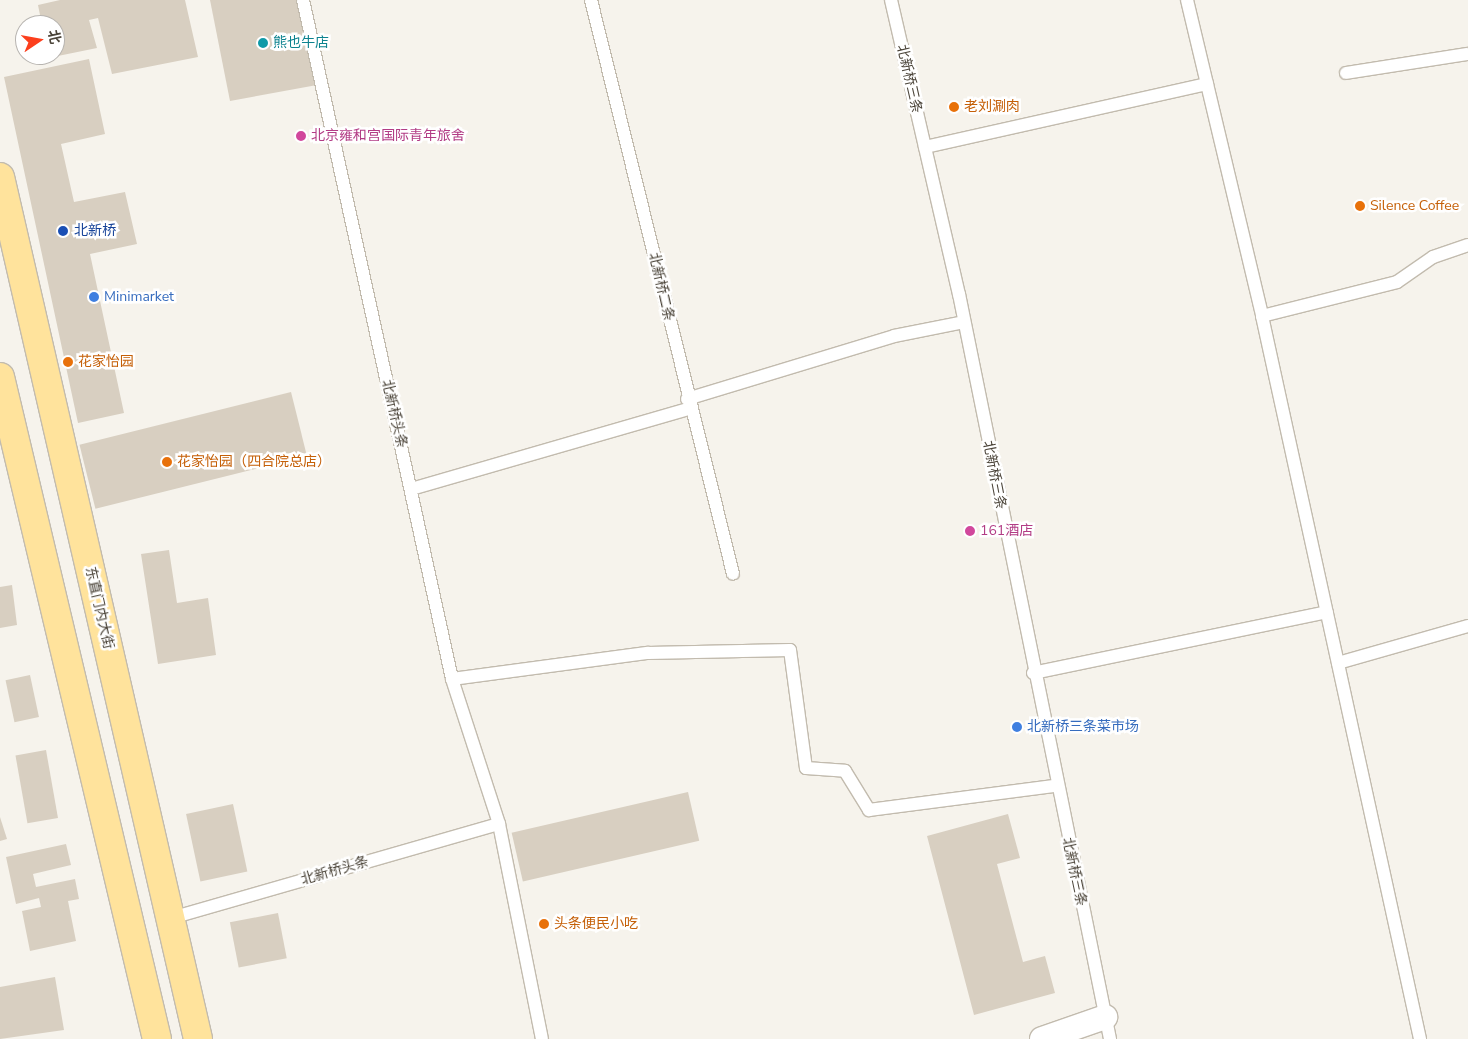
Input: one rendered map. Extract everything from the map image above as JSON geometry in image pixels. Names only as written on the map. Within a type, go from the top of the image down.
[{"type":"main road","name":"东直门内大街","points":[[0,177],[198,1039]]},
{"type":"main road","points":[[0,377],[157,1039]]},
{"type":"street","points":[[1042,1039],[1108,1028]]},
{"type":"lane","name":"北新桥头条","points":[[303,0],[452,679],[499,824],[542,1039]]},
{"type":"lane","name":"北新桥二条","points":[[591,0],[689,404],[733,574]]},
{"type":"lane","name":"北新桥三条","points":[[891,0],[964,322],[1056,786],[1108,1028]]},
{"type":"lane","points":[[1187,0],[1262,316],[1420,1039]]},
{"type":"lane","points":[[1346,73],[1468,54]]},
{"type":"lane","points":[[925,147],[1207,84]]},
{"type":"lane","points":[[1262,316],[1396,282],[1433,257],[1468,246]]},
{"type":"lane","points":[[411,489],[689,404],[894,336],[964,322]]},
{"type":"lane","points":[[1033,673],[1327,612]]},
{"type":"lane","points":[[1338,663],[1468,626]]},
{"type":"lane","points":[[452,679],[648,653],[790,650],[806,768],[845,771],[869,810],[1056,786]]},
{"type":"lane","name":"北新桥头条","points":[[171,918],[499,824]]},
{"type":"building","points":[[60,0],[185,0],[198,57],[112,74],[98,18],[89,20],[97,48],[65,55],[65,15],[40,15],[38,5]]},
{"type":"building","name":"熊也牛店","points":[[210,0],[297,0],[317,85],[230,101]]},
{"type":"building","points":[[89,59],[105,134],[61,144],[74,202],[125,192],[137,244],[90,254],[124,413],[78,423],[4,77]]},
{"type":"building","points":[[291,392],[307,456],[95,509],[79,445]]},
{"type":"building","points":[[169,550],[177,603],[208,598],[216,655],[158,664],[141,554]]},
{"type":"building","points":[[12,585],[17,625],[0,628],[0,587]]},
{"type":"building","points":[[30,675],[39,717],[14,722],[6,680]]},
{"type":"building","points":[[46,750],[58,818],[27,823],[15,755]]},
{"type":"building","points":[[688,792],[699,841],[523,881],[512,833]]},
{"type":"building","points":[[233,804],[247,871],[200,881],[186,814]]},
{"type":"building","points":[[1008,814],[1020,858],[997,864],[1023,962],[1045,956],[1055,993],[974,1015],[927,836]]},
{"type":"building","points":[[0,817],[7,839],[0,841]]},
{"type":"building","points":[[66,844],[71,865],[33,874],[36,887],[75,879],[79,899],[68,901],[76,941],[30,951],[22,911],[41,907],[39,898],[16,904],[6,857]]},
{"type":"building","points":[[278,913],[287,958],[239,968],[230,922]]},
{"type":"building","points":[[55,977],[64,1030],[0,1039],[0,987]]},
{"type":"place","name":"熊也牛店","points":[[263,43]]},
{"type":"place","name":"老刘涮肉","points":[[954,107]]},
{"type":"place","name":"北京雍和宫国际青年旅舍","points":[[301,136]]},
{"type":"place","name":"Silence Coffee","points":[[1360,206]]},
{"type":"place","name":"北新桥","points":[[63,231]]},
{"type":"place","name":"Minimarket","points":[[94,297]]},
{"type":"place","name":"花家怡园","points":[[68,362]]},
{"type":"place","name":"花家怡园（四合院总店）","points":[[167,462]]},
{"type":"place","name":"161酒店","points":[[970,531]]},
{"type":"place","name":"北新桥三条菜市场","points":[[1017,727]]},
{"type":"place","name":"头条便民小吃","points":[[544,924]]}]
